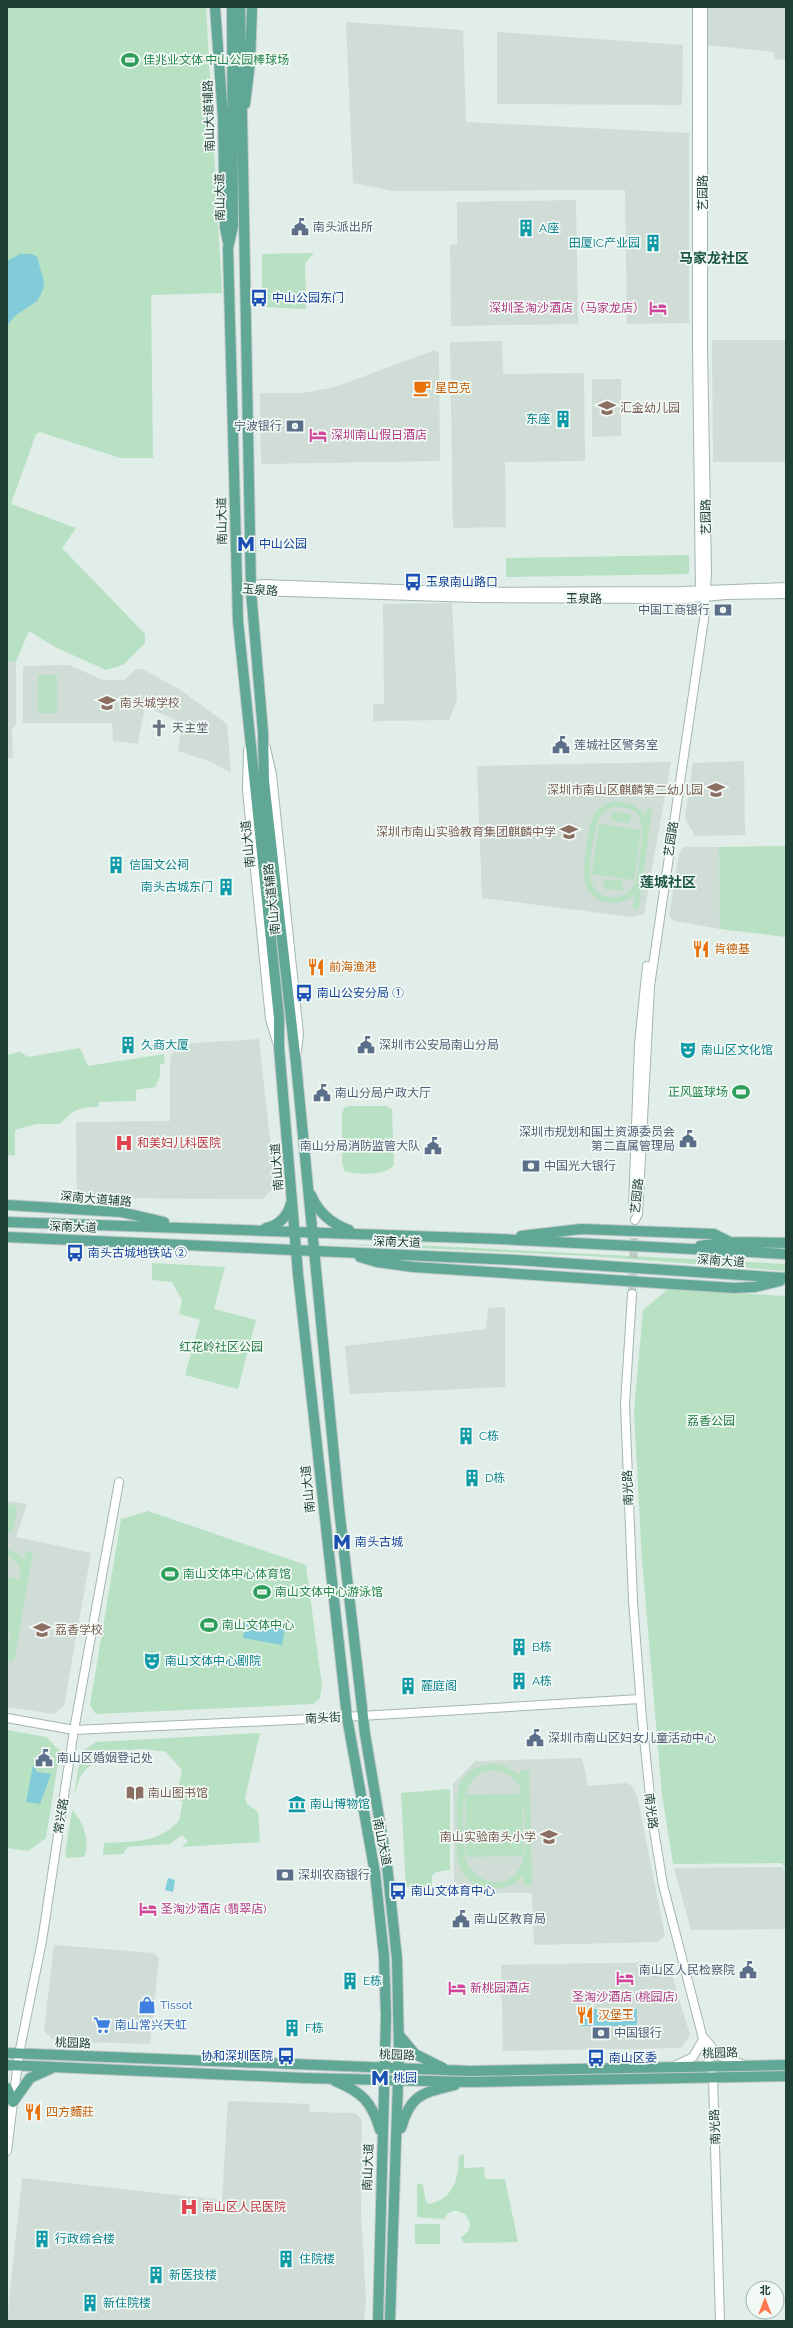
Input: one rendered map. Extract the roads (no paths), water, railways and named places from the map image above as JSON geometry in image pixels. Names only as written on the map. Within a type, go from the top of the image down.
[{"type":"main road","name":"南山大道辅路","points":[[215,7],[223,117],[225,227],[228,248]]},
{"type":"main road","name":"南山大道","points":[[232,7],[252,588],[263,732],[264,781],[296,1063],[336,1487],[363,1716],[387,1865],[394,1923],[399,2035],[397,2142],[390,2321]]},
{"type":"main road","name":"南山大道","points":[[236,90],[240,7]]},
{"type":"main road","points":[[237,127],[249,83],[252,7]]},
{"type":"main road","name":"南山大道","points":[[237,127],[233,226],[228,248],[237,588],[248,733],[279,1017],[279,1047],[294,1231],[347,1716],[379,1900],[385,1964],[384,2080],[378,2321]]},
{"type":"main road","points":[[269,828],[279,837]]},
{"type":"main road","points":[[308,1190],[313,1201],[324,1215],[341,1227],[363,1234]]},
{"type":"main road","points":[[260,1230],[277,1224],[283,1219],[290,1206],[292,1195]]},
{"type":"main road","name":"深南大道辅路","points":[[7,1205],[121,1212],[181,1226]]},
{"type":"main road","name":"深南大道","points":[[7,1222],[181,1226],[499,1239],[786,1254]]},
{"type":"main road","points":[[499,1239],[581,1229],[714,1234],[730,1242],[768,1253]]},
{"type":"main road","name":"深南大道","points":[[7,1237],[516,1260],[786,1279]]},
{"type":"main road","points":[[685,1249],[730,1242],[786,1243]]},
{"type":"main road","points":[[345,1252],[390,1265],[739,1288],[755,1287],[786,1279]]},
{"type":"main road","points":[[469,1271],[516,1260]]},
{"type":"main road","points":[[399,2035],[415,2054],[446,2070]]},
{"type":"main road","name":"桃园路","points":[[7,2053],[446,2070],[668,2068],[786,2065]]},
{"type":"main road","name":"桃园路","points":[[12,2065],[329,2078],[471,2082],[786,2076]]},
{"type":"main road","points":[[13,2102],[30,2078],[56,2067]]},
{"type":"main road","points":[[329,2078],[346,2085],[365,2098],[375,2117],[382,2142]]},
{"type":"main road","points":[[397,2142],[405,2115],[415,2099],[426,2092],[471,2082]]},
{"type":"main road","points":[[7,2088],[13,2102]]},
{"type":"street","name":"艺园路","points":[[697,7],[697,346],[703,594],[704,619],[650,986],[638,1214],[635,1220],[632,1214],[644,985],[698,619],[703,594],[703,7]]},
{"type":"street","name":"玉泉路","points":[[703,594],[786,586]]},
{"type":"street","name":"玉泉路","points":[[237,588],[476,598],[786,594]]},
{"type":"street","name":"南山大道辅路","points":[[263,732],[272,775],[299,1034],[296,1063]]},
{"type":"street","name":"南光路","points":[[632,1294],[625,1404],[629,1527],[640,1699],[648,1790],[658,1860],[670,1915],[704,2038],[713,2077],[720,2321]]},
{"type":"street","name":"常兴路","points":[[7,2151],[13,2102],[12,2065],[18,2054],[42,1941],[74,1730],[119,1482]]},
{"type":"street","name":"南头街","points":[[7,1718],[74,1730],[363,1716],[640,1699]]},
{"type":"street","points":[[668,2068],[685,2062],[693,2057],[704,2038],[718,2055],[746,2066]]},
{"type":"water","points":[[20,254],[32,254],[37,257],[44,287],[37,301],[15,316],[7,326],[7,261]]},
{"type":"water","points":[[246,1620],[285,1627],[282,1645],[243,1638]]},
{"type":"water","points":[[33,1765],[37,1772],[51,1774],[40,1804],[26,1802]]},
{"type":"water","points":[[168,1878],[175,1880],[173,1892],[165,1890]]},
{"type":"water","points":[[581,2009],[637,2009],[637,2026],[581,2026]]},
{"type":"tunnel","points":[[632,1294],[635,1220]]},
{"type":"place","name":"佳兆业文体·中山公园棒球场","points":[[130,60]]},
{"type":"place","name":"南头派出所","points":[[300,227]]},
{"type":"place","name":"A座","points":[[526,228]]},
{"type":"place","name":"田厦IC产业园","points":[[653,243]]},
{"type":"place","name":"中山公园东门","points":[[259,298]]},
{"type":"place","name":"深圳圣淘沙酒店（马家龙店）","points":[[658,308]]},
{"type":"place","name":"星巴克","points":[[422,388]]},
{"type":"place","name":"汇金幼儿园","points":[[607,408]]},
{"type":"place","name":"东座","points":[[563,419]]},
{"type":"place","name":"宁波银行","points":[[295,426]]},
{"type":"place","name":"深圳南山假日酒店","points":[[318,435]]},
{"type":"place","name":"中山公园","points":[[246,544]]},
{"type":"place","name":"玉泉南山路口","points":[[413,582]]},
{"type":"place","name":"中国工商银行","points":[[723,610]]},
{"type":"place","name":"南头城学校","points":[[107,703]]},
{"type":"place","name":"天主堂","points":[[159,728]]},
{"type":"place","name":"莲城社区警务室","points":[[561,745]]},
{"type":"place","name":"深圳市南山区麒麟第二幼儿园","points":[[716,790]]},
{"type":"place","name":"深圳市南山实验教育集团麒麟中学","points":[[569,832]]},
{"type":"place","name":"信国文公祠","points":[[116,865]]},
{"type":"place","name":"南头古城东门","points":[[226,887]]},
{"type":"place","name":"肯德基","points":[[701,949]]},
{"type":"place","name":"前海渔港","points":[[316,967]]},
{"type":"place","name":"南山公安分局 ①","points":[[304,993]]},
{"type":"place","name":"久商大厦","points":[[128,1045]]},
{"type":"place","name":"深圳市公安局南山分局","points":[[366,1045]]},
{"type":"place","name":"南山区文化馆","points":[[688,1050]]},
{"type":"place","name":"正风篮球场","points":[[741,1092]]},
{"type":"place","name":"南山分局户政大厅","points":[[322,1093]]},
{"type":"place","name":"深圳市规划和国土资源委员会 第二直属管理局","points":[[688,1139]]},
{"type":"place","name":"和美妇儿科医院","points":[[124,1143]]},
{"type":"place","name":"南山分局消防监管大队","points":[[433,1146]]},
{"type":"place","name":"中国光大银行","points":[[531,1166]]},
{"type":"place","name":"南头古城地铁站 ②","points":[[75,1253]]},
{"type":"place","name":"C栋","points":[[466,1436]]},
{"type":"place","name":"D栋","points":[[472,1478]]},
{"type":"place","name":"南头古城","points":[[342,1542]]},
{"type":"place","name":"南山文体中心体育馆","points":[[170,1574]]},
{"type":"place","name":"南山文体中心游泳馆","points":[[262,1592]]},
{"type":"place","name":"南山文体中心","points":[[209,1625]]},
{"type":"place","name":"荔香学校","points":[[42,1630]]},
{"type":"place","name":"B栋","points":[[519,1647]]},
{"type":"place","name":"南山文体中心剧院","points":[[152,1661]]},
{"type":"place","name":"A栋","points":[[519,1681]]},
{"type":"place","name":"麓庭阁","points":[[408,1686]]},
{"type":"place","name":"深圳市南山区妇女儿童活动中心","points":[[535,1738]]},
{"type":"place","name":"南山区婚姻登记处","points":[[44,1758]]},
{"type":"place","name":"南山图书馆","points":[[135,1793]]},
{"type":"place","name":"南山博物馆","points":[[297,1804]]},
{"type":"place","name":"南山实验南头小学","points":[[549,1837]]},
{"type":"place","name":"深圳农商银行","points":[[285,1875]]},
{"type":"place","name":"南山文体育中心","points":[[398,1891]]},
{"type":"place","name":"圣淘沙酒店 (翡翠店)","points":[[148,1909]]},
{"type":"place","name":"南山区教育局","points":[[461,1919]]},
{"type":"place","name":"南山区人民检察院","points":[[748,1970]]},
{"type":"place","name":"圣淘沙酒店 (桃园店)","points":[[625,1978]]},
{"type":"place","name":"E栋","points":[[350,1981]]},
{"type":"place","name":"新桃园酒店","points":[[457,1988]]},
{"type":"place","name":"Tissot","points":[[147,2005]]},
{"type":"place","name":"汉堡王","points":[[585,2015]]},
{"type":"place","name":"南山常兴天虹","points":[[102,2025]]},
{"type":"place","name":"F栋","points":[[292,2028]]},
{"type":"place","name":"中国银行","points":[[601,2033]]},
{"type":"place","name":"协和深圳医院","points":[[286,2056]]},
{"type":"place","name":"南山区委","points":[[596,2058]]},
{"type":"place","name":"桃园","points":[[380,2078]]},
{"type":"place","name":"四方麵莊","points":[[33,2112]]},
{"type":"place","name":"南山区人民医院","points":[[189,2207]]},
{"type":"place","name":"行政综合楼","points":[[42,2239]]},
{"type":"place","name":"住院楼","points":[[286,2259]]},
{"type":"place","name":"新医技楼","points":[[156,2275]]},
{"type":"place","name":"新住院楼","points":[[90,2303]]},
{"type":"district","name":"马家龙社区","points":[[714,258]]},
{"type":"district","name":"莲城社区","points":[[668,882]]},
{"type":"park label","name":"红花岭社区公园","points":[[221,1347]]},
{"type":"park label","name":"荔香公园","points":[[711,1421]]}]
